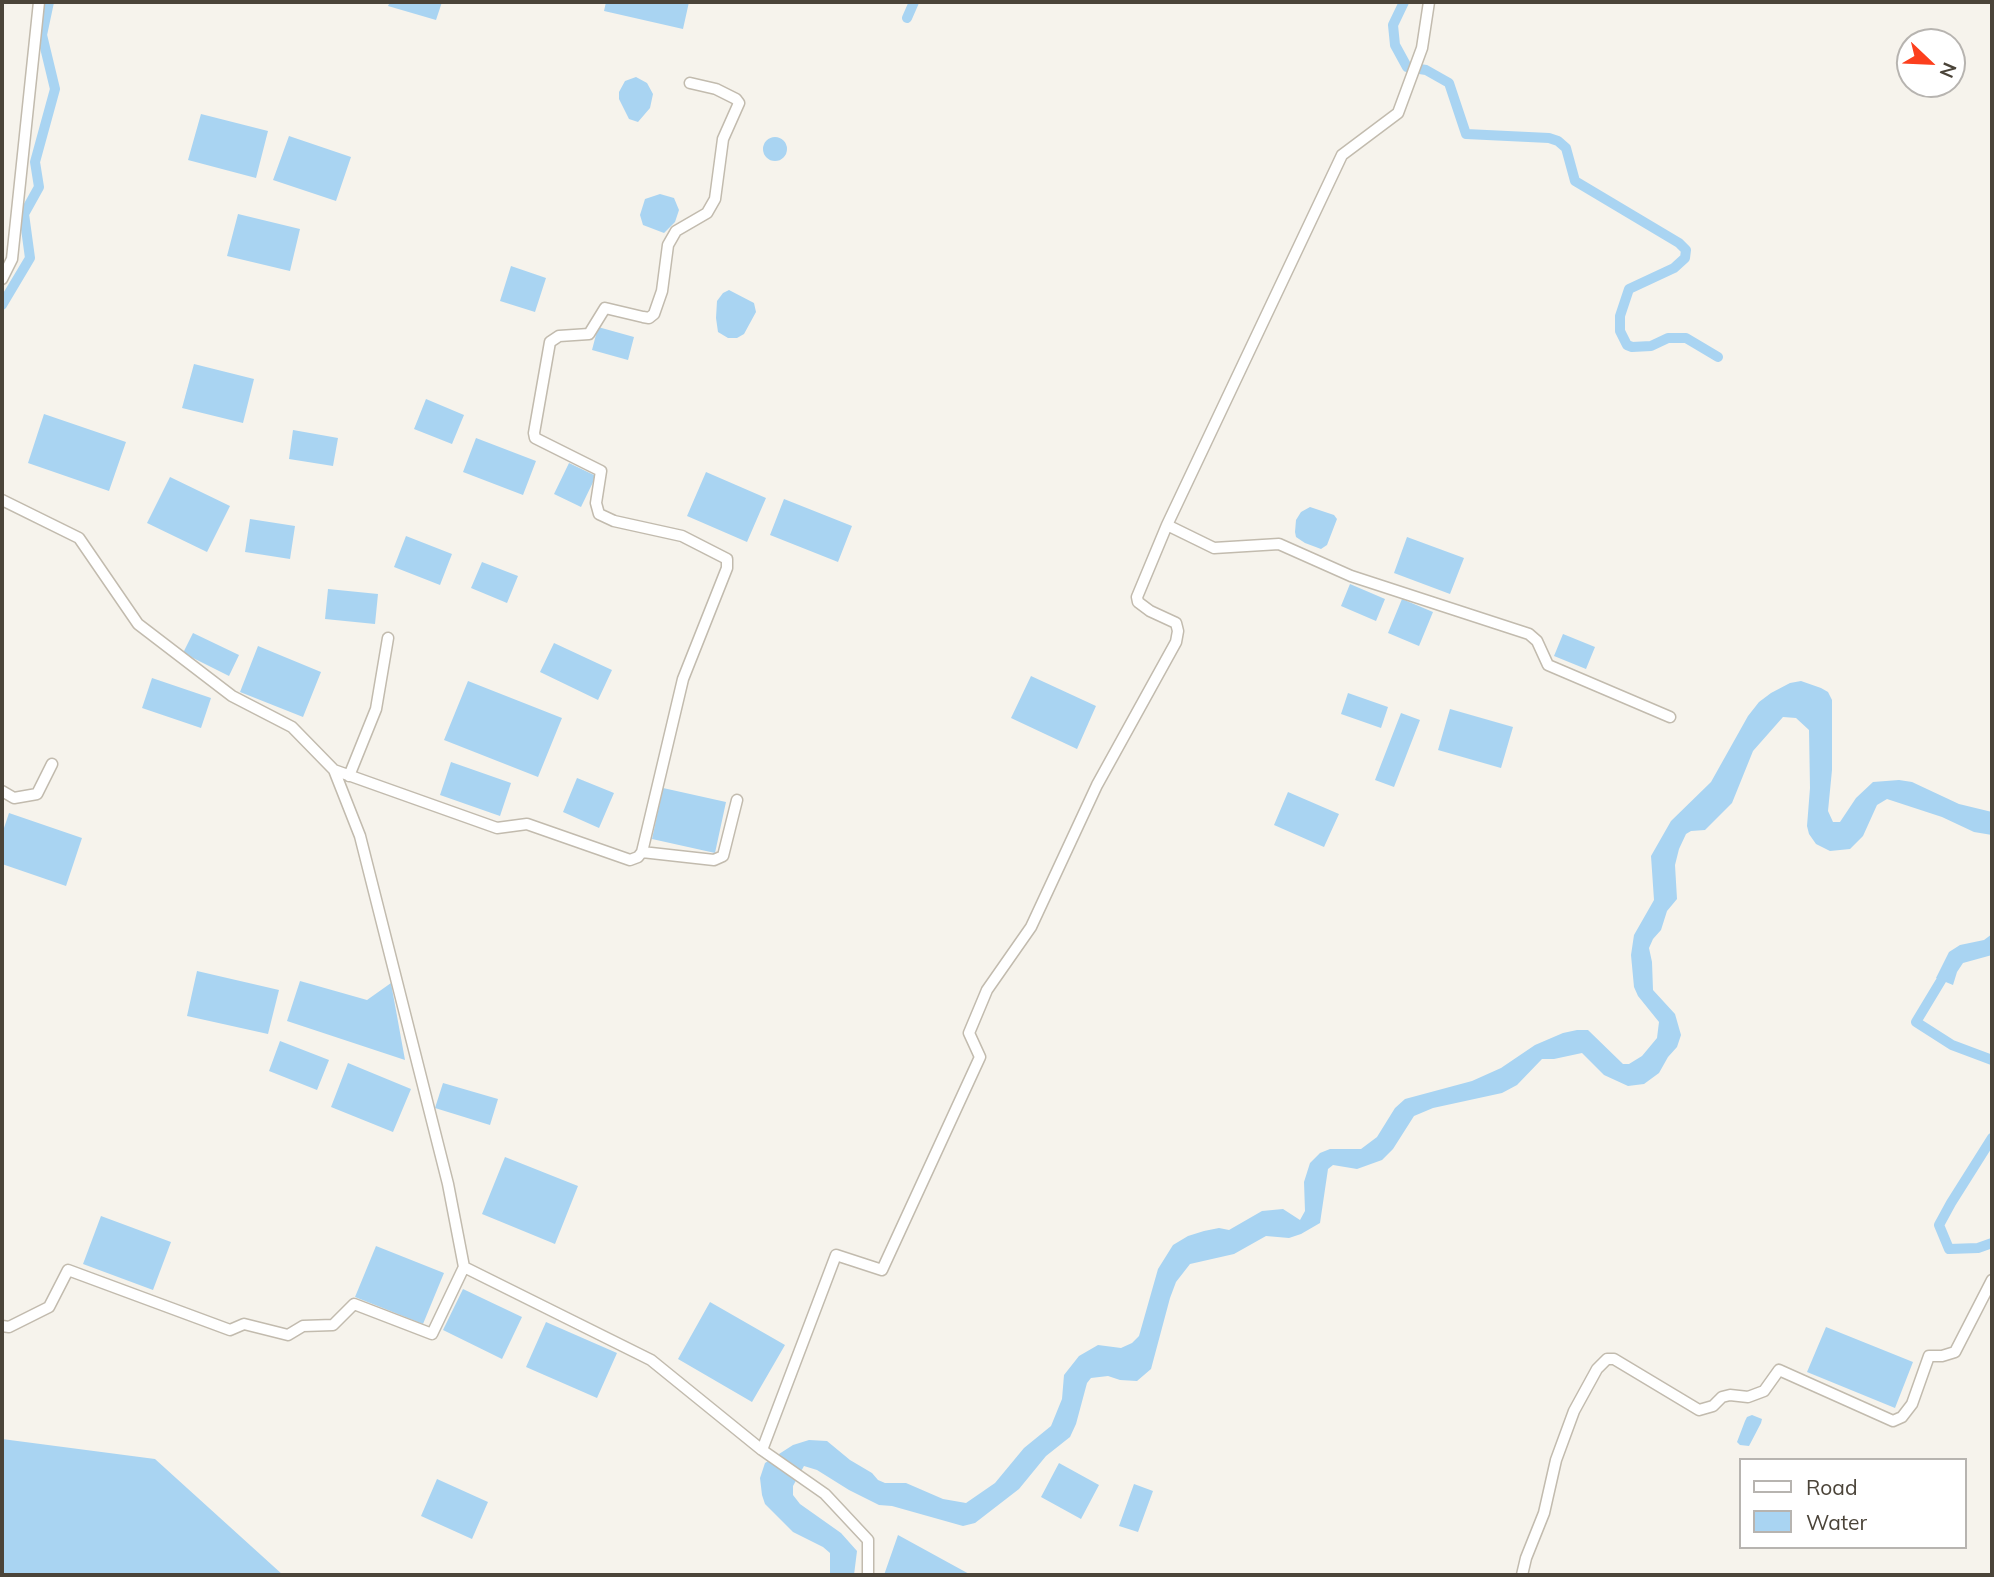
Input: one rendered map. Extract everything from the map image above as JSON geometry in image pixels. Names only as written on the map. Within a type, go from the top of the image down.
[{"type":"street","points":[[2,279],[12,259],[39,2]]},
{"type":"street","points":[[762,1450],[836,1255],[882,1270],[980,1057],[969,1033],[987,990],[1031,927],[1097,785],[1176,642],[1178,631],[1175,623],[1150,611],[1138,602],[1137,597],[1167,525],[1342,155],[1398,113],[1422,48],[1429,2]]},
{"type":"street","points":[[2,500],[79,538],[138,624],[232,696],[292,727],[334,769],[497,828],[527,824],[630,860],[638,857],[642,852],[683,679],[727,568],[727,559],[682,536],[614,521],[599,514],[596,503],[601,471],[535,438],[534,433],[550,342],[559,336],[589,334],[605,308],[643,317],[654,314],[662,290],[668,245],[676,231],[707,214],[715,199],[723,139],[739,103],[716,89],[690,83]]},
{"type":"street","points":[[1167,525],[1214,548],[1279,544],[1351,576],[1529,634],[1537,641],[1548,665],[1670,717]]},
{"type":"street","points":[[349,776],[376,709],[388,638]]},
{"type":"street","points":[[2,791],[14,798],[37,794],[52,764]]},
{"type":"street","points":[[2,1326],[9,1327],[49,1307],[68,1270],[230,1330],[244,1324],[288,1335],[303,1326],[333,1325],[354,1304],[432,1334],[464,1267],[445,1171],[364,849],[334,769]]},
{"type":"street","points":[[642,852],[714,860],[723,856],[737,800]]},
{"type":"street","points":[[464,1267],[651,1360],[762,1450],[825,1494],[868,1540],[868,1575]]},
{"type":"street","points":[[1522,1575],[1544,1513],[1556,1460],[1574,1411],[1597,1369],[1607,1359],[1614,1359],[1699,1410],[1713,1406],[1722,1397],[1748,1397],[1764,1391],[1779,1370],[1893,1421],[1902,1417],[1912,1404],[1929,1356],[1955,1352],[1992,1280]]},
{"type":"water","points":[[390,2],[442,2],[436,20],[388,6]]},
{"type":"water","points":[[606,2],[689,2],[683,29],[604,11]]},
{"type":"water","points":[[636,77],[647,83],[653,94],[650,108],[638,122],[629,119],[619,99],[619,92],[625,81]]},
{"type":"water","points":[[201,114],[268,131],[256,178],[188,160]]},
{"type":"water","points":[[289,136],[351,157],[336,201],[273,180]]},
{"type":"water","points":[[775,137],[784,140],[787,149],[784,158],[775,161],[766,158],[763,149],[766,140]]},
{"type":"water","points":[[660,194],[674,198],[679,210],[675,222],[664,233],[643,225],[640,215],[645,199]]},
{"type":"water","points":[[238,214],[300,229],[290,271],[227,256]]},
{"type":"water","points":[[511,266],[546,278],[535,312],[500,301]]},
{"type":"water","points":[[729,290],[754,303],[756,312],[744,334],[737,338],[728,338],[718,332],[717,301]]},
{"type":"water","points":[[598,327],[634,337],[628,360],[592,350]]},
{"type":"water","points":[[194,364],[254,379],[243,423],[182,408]]},
{"type":"water","points":[[426,399],[464,415],[452,444],[414,429]]},
{"type":"water","points":[[44,414],[126,442],[109,491],[28,463]]},
{"type":"water","points":[[293,430],[338,438],[333,466],[289,459]]},
{"type":"water","points":[[476,438],[536,461],[523,495],[463,472]]},
{"type":"water","points":[[569,463],[596,476],[581,507],[554,494]]},
{"type":"water","points":[[706,472],[766,498],[747,542],[687,516]]},
{"type":"water","points":[[170,477],[230,506],[207,552],[147,523]]},
{"type":"water","points":[[784,499],[852,526],[838,562],[770,535]]},
{"type":"water","points":[[1310,507],[1334,515],[1337,519],[1327,545],[1321,549],[1296,537],[1296,520],[1301,512]]},
{"type":"water","points":[[250,519],[295,526],[290,559],[245,552]]},
{"type":"water","points":[[406,536],[452,554],[440,585],[394,567]]},
{"type":"water","points":[[1407,537],[1464,558],[1450,594],[1394,573]]},
{"type":"water","points":[[482,562],[518,576],[507,603],[471,588]]},
{"type":"water","points":[[1350,584],[1385,599],[1376,621],[1341,606]]},
{"type":"water","points":[[328,589],[378,594],[375,624],[325,619]]},
{"type":"water","points":[[1402,599],[1433,612],[1419,646],[1388,633]]},
{"type":"water","points":[[193,633],[239,655],[229,676],[183,653]]},
{"type":"water","points":[[1563,634],[1595,647],[1586,669],[1554,656]]},
{"type":"water","points":[[554,643],[612,670],[598,700],[540,672]]},
{"type":"water","points":[[258,646],[321,672],[303,717],[240,692]]},
{"type":"water","points":[[1031,676],[1096,706],[1077,749],[1011,718]]},
{"type":"water","points":[[152,678],[211,698],[201,728],[142,708]]},
{"type":"water","points":[[468,681],[562,718],[538,777],[444,740]]},
{"type":"water","points":[[1801,681],[1828,692],[1832,700],[1832,770],[1828,811],[1833,822],[1840,822],[1856,798],[1873,782],[1899,780],[1912,782],[1959,804],[1992,812],[1992,835],[1974,832],[1942,817],[1887,799],[1877,805],[1863,836],[1850,849],[1830,851],[1816,844],[1807,826],[1810,788],[1809,730],[1796,718],[1783,717],[1753,751],[1732,803],[1705,830],[1686,834],[1679,849],[1675,865],[1677,899],[1667,911],[1661,930],[1649,948],[1653,990],[1675,1014],[1681,1035],[1677,1047],[1659,1073],[1644,1084],[1628,1086],[1604,1075],[1582,1053],[1542,1059],[1517,1085],[1502,1093],[1433,1108],[1414,1116],[1393,1149],[1382,1160],[1357,1169],[1333,1165],[1328,1169],[1320,1223],[1289,1238],[1266,1236],[1234,1254],[1190,1264],[1176,1282],[1170,1298],[1151,1369],[1137,1381],[1108,1376],[1091,1378],[1070,1437],[1046,1456],[1019,1489],[975,1523],[963,1526],[892,1506],[879,1505],[817,1470],[804,1466],[793,1486],[793,1495],[800,1504],[841,1533],[857,1551],[854,1575],[830,1575],[830,1553],[793,1532],[765,1504],[760,1478],[765,1463],[793,1445],[809,1440],[827,1441],[885,1483],[906,1483],[943,1499],[966,1503],[995,1483],[1024,1448],[1051,1426],[1062,1399],[1064,1375],[1079,1356],[1098,1345],[1121,1348],[1139,1336],[1158,1269],[1173,1245],[1204,1231],[1219,1228],[1229,1230],[1262,1211],[1283,1209],[1300,1220],[1305,1211],[1304,1182],[1310,1163],[1320,1153],[1330,1149],[1361,1149],[1377,1137],[1395,1108],[1405,1099],[1472,1081],[1501,1068],[1535,1045],[1563,1033],[1588,1030],[1623,1064],[1629,1064],[1642,1056],[1657,1038],[1659,1022],[1634,987],[1631,955],[1634,935],[1654,900],[1651,856],[1671,821],[1711,782],[1748,716],[1759,702],[1790,683]]},
{"type":"water","points":[[1348,693],[1388,707],[1381,728],[1341,714]]},
{"type":"water","points":[[1450,709],[1513,727],[1501,768],[1438,750]]},
{"type":"water","points":[[1401,713],[1420,720],[1394,787],[1375,780]]},
{"type":"water","points":[[451,762],[511,783],[500,816],[440,795]]},
{"type":"water","points":[[577,778],[614,793],[599,828],[563,812]]},
{"type":"water","points":[[663,788],[726,802],[715,853],[652,839]]},
{"type":"water","points":[[1288,792],[1339,814],[1324,847],[1274,825]]},
{"type":"water","points":[[9,813],[82,838],[66,886],[2,864],[2,834]]},
{"type":"water","points":[[1992,934],[1992,955],[1963,963],[1953,985],[1936,978],[1949,952],[1960,945],[1984,940]]},
{"type":"water","points":[[197,971],[279,990],[268,1034],[187,1016]]},
{"type":"water","points":[[300,981],[367,1000],[391,983],[405,1060],[287,1021]]},
{"type":"water","points":[[280,1041],[329,1060],[317,1090],[269,1071]]},
{"type":"water","points":[[348,1063],[411,1089],[393,1132],[331,1107]]},
{"type":"water","points":[[443,1083],[498,1099],[490,1125],[435,1108]]},
{"type":"water","points":[[505,1157],[578,1186],[555,1244],[482,1214]]},
{"type":"water","points":[[101,1216],[171,1242],[153,1290],[83,1264]]},
{"type":"water","points":[[376,1246],[444,1273],[423,1324],[355,1297]]},
{"type":"water","points":[[463,1289],[522,1317],[502,1359],[443,1330]]},
{"type":"water","points":[[710,1302],[785,1345],[752,1402],[678,1359]]},
{"type":"water","points":[[546,1322],[617,1353],[597,1398],[526,1367]]},
{"type":"water","points":[[1826,1327],[1913,1362],[1895,1408],[1807,1372]]},
{"type":"water","points":[[1752,1415],[1762,1419],[1761,1423],[1749,1446],[1740,1445],[1737,1442],[1745,1421]]},
{"type":"water","points":[[2,1439],[155,1459],[283,1575],[2,1575]]},
{"type":"water","points":[[1059,1463],[1099,1485],[1081,1519],[1041,1497]]},
{"type":"water","points":[[437,1479],[488,1502],[472,1539],[421,1516]]},
{"type":"water","points":[[1134,1484],[1153,1491],[1138,1532],[1119,1526]]},
{"type":"water","points":[[898,1535],[971,1575],[884,1575]]},
{"type":"waterway","points":[[2,305],[30,258],[24,214],[39,187],[35,162],[55,89],[42,35],[49,2]]},
{"type":"waterway","points":[[907,18],[914,2]]},
{"type":"waterway","points":[[1404,2],[1393,25],[1395,45],[1407,67],[1426,70],[1449,83],[1466,134],[1549,138],[1558,141],[1566,148],[1575,181],[1679,243],[1686,250],[1685,258],[1674,268],[1629,289],[1620,316],[1620,331],[1627,345],[1651,346],[1668,338],[1686,338],[1718,357]]},
{"type":"waterway","points":[[1948,969],[1916,1022],[1952,1045],[1992,1060]]},
{"type":"waterway","points":[[1992,1138],[1939,1225],[1949,1249],[1978,1248],[1992,1243]]}]
